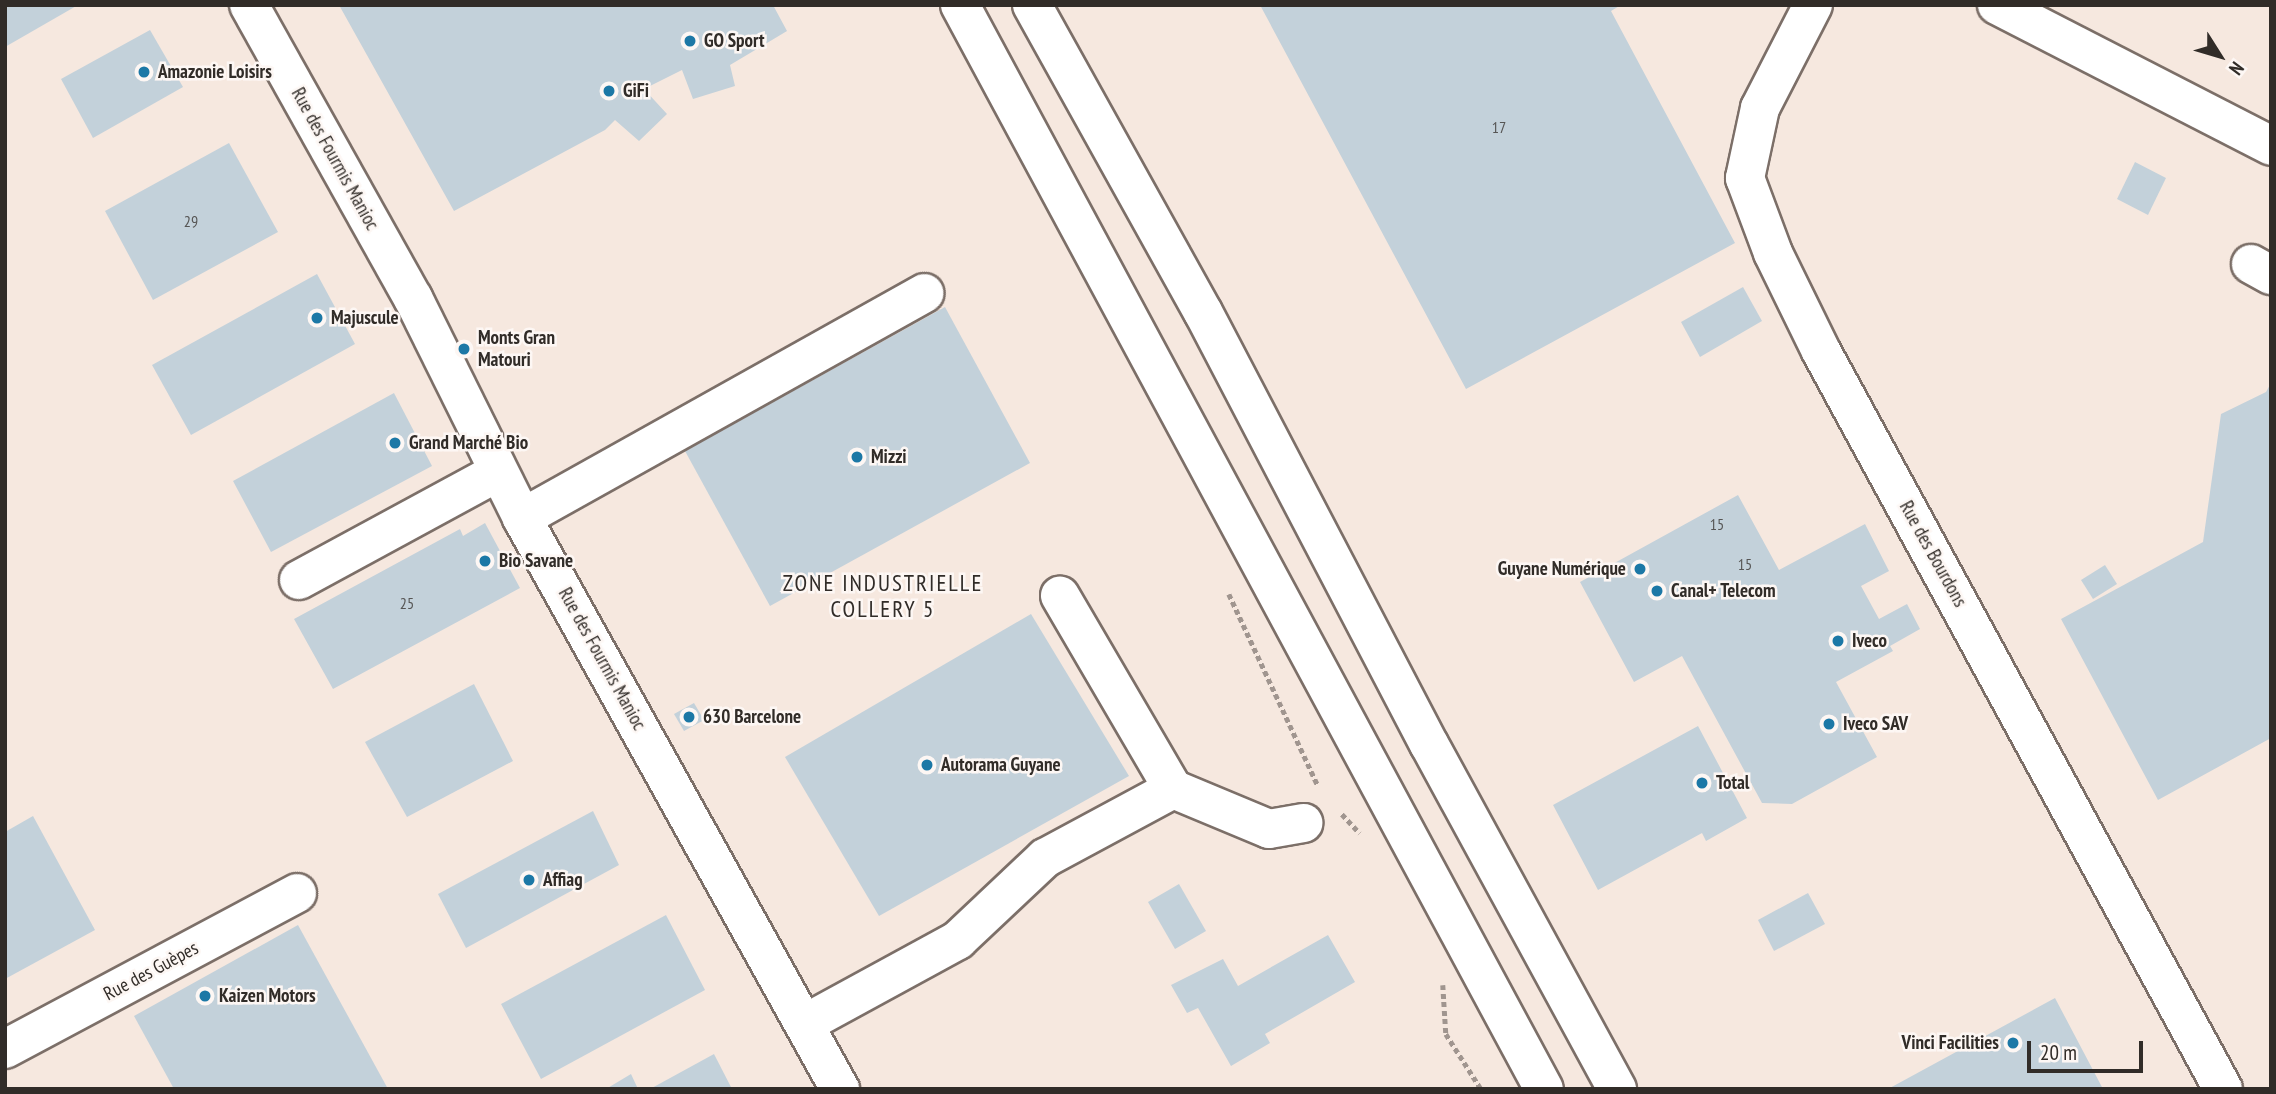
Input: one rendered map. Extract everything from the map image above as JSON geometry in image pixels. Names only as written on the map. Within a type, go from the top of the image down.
[{"type":"main road","name":"Rue des Fourmis Manioc","points":[[249,5],[413,298],[522,518],[806,1023],[840,1089]]},
{"type":"main road","points":[[960,5],[1544,1089]]},
{"type":"main road","points":[[1032,5],[1203,312],[1429,744],[1618,1089]]},
{"type":"main road","name":"Rue des Bourdons","points":[[1813,5],[1760,108],[1745,178],[1773,253],[1821,351],[2223,1089]]},
{"type":"main road","points":[[1997,5],[2271,146]]},
{"type":"main road","points":[[522,518],[924,293]]},
{"type":"main road","points":[[299,580],[498,472]]},
{"type":"main road","points":[[1060,596],[1173,789],[1269,829],[1303,823]]},
{"type":"main road","points":[[806,1023],[958,940],[1045,858],[1173,789]]},
{"type":"main road","name":"Rue des Guèpes","points":[[5,1049],[297,893]]},
{"type":"building","points":[[5,5],[78,5],[5,47]]},
{"type":"building","points":[[339,5],[773,5],[787,31],[730,65],[735,86],[693,99],[682,70],[644,89],[667,114],[639,141],[615,120],[605,130],[454,211]]},
{"type":"building","points":[[1260,5],[1621,5],[1611,11],[1735,243],[1466,389]]},
{"type":"building","points":[[150,30],[183,87],[93,138],[61,79]]},
{"type":"building","points":[[229,143],[278,232],[153,300],[105,211]]},
{"type":"building","points":[[2135,162],[2166,178],[2148,215],[2117,199]]},
{"type":"building","points":[[317,274],[355,344],[191,435],[152,365]]},
{"type":"building","points":[[1743,287],[1762,321],[1700,357],[1681,322]]},
{"type":"building","name":"Mizzi","points":[[945,307],[1030,463],[770,606],[685,451]]},
{"type":"building","points":[[2271,383],[2271,738],[2158,800],[2061,619],[2203,542],[2221,414],[2266,392]]},
{"type":"building","points":[[394,393],[432,466],[271,552],[233,481]]},
{"type":"building","points":[[1738,495],[1779,570],[1865,524],[1889,571],[1861,586],[1879,619],[1907,604],[1920,629],[1890,646],[1893,651],[1836,682],[1877,757],[1792,804],[1762,803],[1682,656],[1634,682],[1580,582]]},
{"type":"building","points":[[485,523],[520,588],[333,689],[294,619],[460,529],[463,536]]},
{"type":"building","points":[[2105,565],[2117,584],[2093,599],[2081,580]]},
{"type":"building","points":[[1031,614],[1129,776],[879,916],[785,757]]},
{"type":"building","points":[[474,684],[513,761],[407,817],[365,742]]},
{"type":"building","name":"630 Barcelone","points":[[694,703],[704,720],[684,731],[674,714]]},
{"type":"building","name":"Total","points":[[1698,726],[1747,818],[1706,841],[1702,833],[1598,890],[1553,805]]},
{"type":"building","name":"Affiag","points":[[593,811],[619,865],[466,948],[438,894]]},
{"type":"building","points":[[33,816],[95,930],[5,979],[5,832]]},
{"type":"building","points":[[1179,884],[1206,931],[1175,949],[1148,902]]},
{"type":"building","points":[[1808,893],[1825,924],[1774,951],[1758,920]]},
{"type":"building","points":[[666,915],[705,990],[541,1079],[501,1004]]},
{"type":"building","points":[[298,925],[388,1089],[174,1089],[134,1016]]},
{"type":"building","points":[[1328,935],[1355,982],[1265,1034],[1270,1043],[1231,1066],[1198,1008],[1187,1013],[1171,985],[1223,959],[1238,986]]},
{"type":"building","points":[[2055,998],[2103,1089],[1888,1089],[1956,1052]]},
{"type":"building","points":[[714,1054],[732,1089],[650,1089]]},
{"type":"building","points":[[631,1074],[638,1089],[606,1089]]},
{"type":"place","name":"GO Sport","points":[[690,41]]},
{"type":"place","name":"Amazonie Loisirs","points":[[144,72]]},
{"type":"place","name":"GiFi","points":[[609,91]]},
{"type":"place","name":"Majuscule","points":[[317,318]]},
{"type":"place","name":"Monts Gran Matouri","points":[[464,349]]},
{"type":"place","name":"Grand Marché Bio","points":[[395,443]]},
{"type":"place","name":"Mizzi","points":[[857,457]]},
{"type":"place","name":"Bio Savane","points":[[485,561]]},
{"type":"place","name":"Guyane Numérique","points":[[1640,569]]},
{"type":"place","name":"Canal+ Telecom","points":[[1657,591]]},
{"type":"place","name":"Iveco","points":[[1838,641]]},
{"type":"place","name":"630 Barcelone","points":[[689,717]]},
{"type":"place","name":"Iveco SAV","points":[[1829,724]]},
{"type":"place","name":"Autorama Guyane","points":[[927,765]]},
{"type":"place","name":"Total","points":[[1702,783]]},
{"type":"place","name":"Affiag","points":[[529,880]]},
{"type":"place","name":"Kaizen Motors","points":[[205,996]]},
{"type":"place","name":"Vinci Facilities","points":[[2013,1043]]},
{"type":"district","name":"ZONE INDUSTRIELLE COLLERY 5","points":[[883,596]]}]
